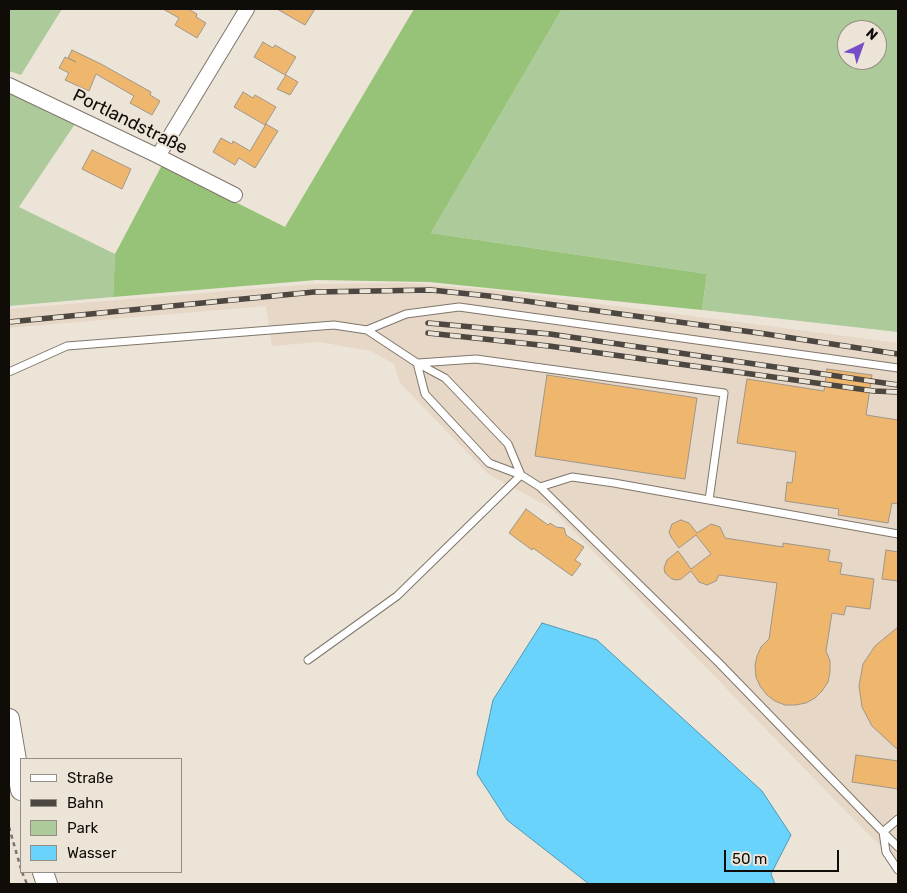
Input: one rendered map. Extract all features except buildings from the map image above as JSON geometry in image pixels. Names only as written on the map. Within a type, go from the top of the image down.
[{"type":"main road","points":[[9,719],[20,784]]},
{"type":"street","points":[[158,156],[247,9]]},
{"type":"street","name":"Portlandstraße","points":[[9,85],[235,195]]},
{"type":"lane","points":[[367,330],[406,314],[459,307],[898,368]]},
{"type":"lane","points":[[9,372],[67,346],[334,325],[367,330],[417,363],[445,378],[508,444],[521,475]]},
{"type":"lane","points":[[417,363],[476,359],[724,393],[708,500]]},
{"type":"lane","points":[[417,363],[425,394],[489,463],[521,475],[540,487],[719,663],[898,847]]},
{"type":"lane","points":[[308,660],[397,596],[521,475]]},
{"type":"lane","points":[[540,487],[572,477],[898,534]]},
{"type":"lane","points":[[883,832],[898,819]]},
{"type":"lane","points":[[883,832],[886,852],[898,870]]},
{"type":"path","points":[[9,827],[11,840],[20,865]]},
{"type":"shaded area","points":[[406,283],[493,290],[898,343],[898,862],[866,832],[551,508],[488,474],[400,383],[394,364],[371,351],[319,342],[272,346],[266,306],[9,328],[9,309],[312,284]]},
{"type":"green space","points":[[9,9],[62,9],[21,75],[9,71]]},
{"type":"green space","points":[[414,9],[562,9],[431,233],[707,274],[702,310],[429,282],[316,280],[113,297],[115,254],[162,165],[285,227]]},
{"type":"green space","points":[[562,9],[898,9],[898,332],[702,310],[707,274],[431,233]]},
{"type":"green space","points":[[9,91],[75,124],[19,207],[115,254],[113,297],[9,306]]},
{"type":"water","points":[[542,623],[597,640],[762,791],[791,835],[771,874],[775,884],[589,884],[507,820],[477,774],[493,700]]},
{"type":"railway","points":[[9,322],[314,292],[431,290],[489,296],[759,333],[898,354]]},
{"type":"railway","points":[[428,323],[550,334],[898,385]]},
{"type":"railway","points":[[428,333],[549,346],[874,391],[898,392]]}]
